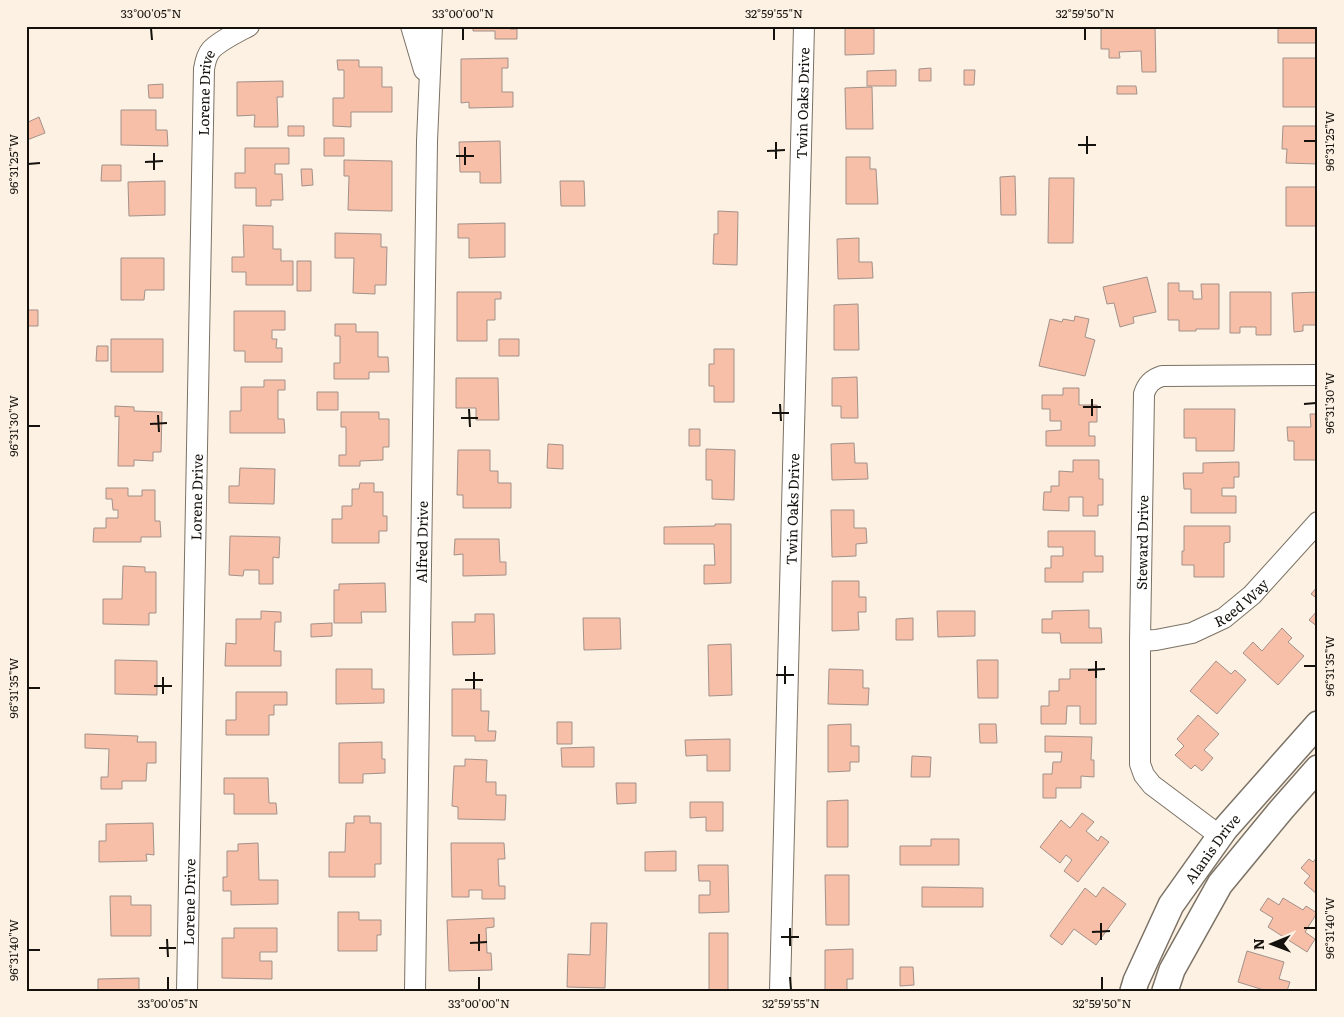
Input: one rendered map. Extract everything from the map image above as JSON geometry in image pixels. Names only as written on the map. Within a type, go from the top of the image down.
[{"type":"main road","name":"Alanis Drive","points":[[1133,991],[1171,906],[1220,836],[1318,724]]},
{"type":"main road","name":"Alanis Drive","points":[[1165,991],[1172,970],[1220,884],[1318,768]]},
{"type":"street","name":"Lorene Drive","points":[[187,991],[204,69],[206,59],[211,50],[249,26]]},
{"type":"street","name":"Alfred Drive","points":[[411,26],[430,94]]},
{"type":"street","name":"Alfred Drive","points":[[415,991],[427,140],[432,26]]},
{"type":"street","name":"Twin Oaks Drive","points":[[780,991],[804,26]]},
{"type":"street","name":"Steward Drive","points":[[1220,836],[1152,785],[1144,776],[1140,764],[1144,394],[1146,387],[1156,378],[1162,376],[1318,375]]},
{"type":"street","name":"Reed Way","points":[[1140,640],[1156,640],[1192,633],[1224,618],[1252,595],[1318,522]]},
{"type":"building","points":[[473,26],[510,26],[510,29],[517,29],[517,39],[495,39],[495,31],[473,31]]},
{"type":"building","points":[[845,26],[874,26],[874,54],[845,55]]},
{"type":"building","points":[[1101,26],[1155,26],[1156,72],[1142,72],[1141,51],[1119,52],[1120,58],[1109,58],[1109,49],[1101,49]]},
{"type":"building","points":[[1318,26],[1318,43],[1278,43],[1278,27]]},
{"type":"building","points":[[508,58],[508,68],[502,68],[502,92],[513,92],[513,107],[469,108],[469,102],[461,103],[461,59]]},
{"type":"building","points":[[1283,58],[1318,58],[1317,107],[1283,107]]},
{"type":"building","points":[[337,60],[359,60],[359,67],[382,67],[382,87],[392,87],[392,112],[351,112],[351,127],[333,126],[333,98],[344,98],[344,70],[338,70]]},
{"type":"building","points":[[931,68],[931,81],[919,81],[919,69]]},
{"type":"building","points":[[896,70],[896,86],[867,86],[867,71]]},
{"type":"building","points":[[964,70],[975,70],[974,85],[964,85]]},
{"type":"building","points":[[283,81],[283,97],[277,97],[278,127],[254,127],[255,115],[237,116],[237,82]]},
{"type":"building","points":[[163,84],[163,98],[149,98],[148,85]]},
{"type":"building","points":[[1117,86],[1136,86],[1137,94],[1117,94]]},
{"type":"building","points":[[872,87],[873,129],[846,129],[845,88]]},
{"type":"building","points":[[121,110],[156,110],[156,130],[167,130],[168,146],[121,145]]},
{"type":"building","points":[[39,117],[45,133],[27,140],[26,123]]},
{"type":"building","points":[[288,126],[304,126],[304,136],[288,136]]},
{"type":"building","points":[[1283,126],[1318,126],[1318,164],[1286,163],[1287,149],[1282,149]]},
{"type":"building","points":[[324,138],[344,138],[344,156],[324,156]]},
{"type":"building","points":[[500,141],[501,183],[480,183],[480,172],[460,172],[459,142]]},
{"type":"building","points":[[245,148],[289,148],[289,164],[275,164],[275,174],[282,174],[283,200],[271,200],[271,206],[256,206],[256,188],[235,188],[235,173],[245,173]]},
{"type":"building","points":[[846,157],[870,157],[870,169],[876,169],[878,204],[846,204]]},
{"type":"building","points":[[344,160],[392,161],[392,211],[348,210],[349,176],[344,176]]},
{"type":"building","points":[[102,165],[121,165],[121,181],[101,181]]},
{"type":"building","points":[[301,169],[312,169],[313,185],[302,186]]},
{"type":"building","points":[[1015,176],[1016,215],[1001,215],[1000,177]]},
{"type":"building","points":[[1049,178],[1074,178],[1073,243],[1048,243]]},
{"type":"building","points":[[165,181],[165,215],[129,216],[128,182]]},
{"type":"building","points":[[560,181],[584,181],[585,206],[561,206]]},
{"type":"building","points":[[1286,187],[1318,187],[1318,226],[1286,226]]},
{"type":"building","points":[[718,211],[738,212],[737,265],[713,264],[714,234],[718,234]]},
{"type":"building","points":[[505,223],[505,257],[469,258],[469,238],[458,238],[458,224]]},
{"type":"building","points":[[243,225],[273,226],[273,249],[281,249],[281,261],[293,261],[293,285],[246,285],[246,272],[232,272],[232,257],[244,257]]},
{"type":"building","points":[[335,233],[381,234],[381,247],[387,247],[386,285],[375,285],[375,294],[353,293],[354,258],[335,258]]},
{"type":"building","points":[[859,238],[859,262],[872,262],[873,278],[838,279],[837,239]]},
{"type":"building","points":[[121,258],[164,258],[164,290],[145,290],[144,300],[121,300]]},
{"type":"building","points":[[297,261],[311,261],[311,291],[297,291]]},
{"type":"building","points":[[1147,277],[1156,312],[1133,317],[1134,323],[1120,327],[1114,303],[1107,304],[1103,287]]},
{"type":"building","points":[[1168,283],[1179,283],[1179,291],[1193,291],[1193,299],[1202,299],[1201,284],[1219,284],[1219,329],[1179,331],[1179,320],[1168,320]]},
{"type":"building","points":[[457,292],[501,292],[501,299],[495,299],[495,320],[487,320],[487,341],[457,341]]},
{"type":"building","points":[[1230,292],[1271,292],[1271,335],[1256,335],[1256,327],[1240,327],[1240,333],[1230,333]]},
{"type":"building","points":[[1318,292],[1318,334],[1317,325],[1303,325],[1303,331],[1294,332],[1292,293]]},
{"type":"building","points":[[858,304],[859,350],[834,350],[834,305]]},
{"type":"building","points":[[26,310],[38,310],[38,326],[26,326]]},
{"type":"building","points":[[234,311],[285,311],[285,330],[272,330],[272,339],[277,339],[276,348],[282,348],[282,362],[245,362],[245,351],[234,351]]},
{"type":"building","points":[[1075,316],[1089,319],[1085,337],[1095,340],[1085,376],[1039,366],[1050,319],[1062,322],[1063,319],[1074,321]]},
{"type":"building","points":[[335,324],[356,324],[356,332],[378,332],[378,357],[388,357],[389,372],[369,372],[369,379],[334,379],[334,363],[340,363],[340,336],[335,336]]},
{"type":"building","points":[[111,339],[163,339],[163,372],[111,372]]},
{"type":"building","points":[[499,339],[519,339],[519,356],[499,356]]},
{"type":"building","points":[[97,346],[108,346],[108,361],[96,361]]},
{"type":"building","points":[[714,349],[734,349],[734,402],[714,402],[714,386],[709,386],[709,364],[714,364]]},
{"type":"building","points":[[857,377],[858,418],[841,418],[841,406],[832,406],[832,378]]},
{"type":"building","points":[[456,378],[498,378],[499,420],[476,420],[476,408],[456,408]]},
{"type":"building","points":[[264,380],[285,380],[285,390],[278,390],[278,419],[284,419],[285,433],[230,433],[230,411],[241,411],[241,387],[264,387]]},
{"type":"building","points":[[1063,388],[1079,388],[1079,405],[1097,405],[1097,422],[1089,422],[1089,436],[1095,436],[1095,446],[1046,446],[1046,431],[1061,430],[1061,421],[1050,421],[1050,409],[1042,409],[1042,395],[1063,395]]},
{"type":"building","points":[[317,392],[338,392],[338,410],[317,410]]},
{"type":"building","points":[[115,406],[134,407],[134,411],[162,412],[161,452],[153,452],[153,461],[134,460],[134,466],[118,466],[119,416],[115,417]]},
{"type":"building","points":[[1184,409],[1235,409],[1234,451],[1196,451],[1196,438],[1184,438]]},
{"type":"building","points":[[341,412],[379,412],[379,419],[389,419],[389,447],[383,447],[383,460],[360,461],[360,466],[339,466],[339,455],[346,455],[346,427],[341,427]]},
{"type":"building","points":[[1310,414],[1318,414],[1318,460],[1294,460],[1294,441],[1288,441],[1287,427],[1311,427]]},
{"type":"building","points":[[689,429],[700,429],[700,446],[689,446]]},
{"type":"building","points":[[854,443],[855,463],[867,463],[868,479],[832,480],[831,444]]},
{"type":"building","points":[[548,444],[563,445],[563,469],[547,468]]},
{"type":"building","points":[[706,449],[735,450],[734,500],[712,499],[712,480],[706,480]]},
{"type":"building","points":[[458,450],[490,450],[490,471],[498,471],[498,483],[511,483],[511,508],[463,508],[463,495],[457,495]]},
{"type":"building","points":[[1073,460],[1099,460],[1099,479],[1103,479],[1103,505],[1098,505],[1098,516],[1083,516],[1083,497],[1069,497],[1069,511],[1043,510],[1044,492],[1051,492],[1051,486],[1059,486],[1059,471],[1073,472]]},
{"type":"building","points":[[1239,462],[1239,477],[1234,477],[1234,488],[1222,488],[1222,496],[1236,496],[1236,513],[1191,513],[1191,489],[1184,489],[1183,473],[1203,473],[1203,463]]},
{"type":"building","points":[[240,468],[275,469],[274,504],[229,503],[229,486],[239,486]]},
{"type":"building","points":[[360,483],[374,483],[374,492],[383,492],[383,516],[387,516],[387,531],[379,531],[379,543],[332,543],[332,519],[342,519],[342,506],[352,506],[352,489],[359,489]]},
{"type":"building","points":[[106,488],[128,488],[128,496],[142,496],[142,490],[155,490],[155,521],[160,521],[161,537],[141,537],[141,542],[93,542],[94,528],[106,528],[106,518],[118,518],[118,510],[113,510],[112,499],[106,499]]},
{"type":"building","points":[[831,510],[854,510],[854,528],[866,528],[867,543],[856,544],[856,556],[832,557]]},
{"type":"building","points":[[715,524],[731,524],[731,583],[704,584],[704,565],[715,565],[714,544],[664,544],[664,527],[715,526]]},
{"type":"building","points":[[1184,526],[1230,526],[1230,542],[1224,543],[1224,577],[1194,577],[1194,565],[1182,565]]},
{"type":"building","points":[[1048,531],[1095,531],[1095,556],[1103,556],[1103,572],[1083,572],[1083,582],[1045,582],[1045,568],[1051,568],[1051,556],[1063,556],[1063,547],[1048,547]]},
{"type":"building","points":[[230,536],[280,537],[279,558],[273,557],[273,584],[259,584],[259,570],[244,570],[243,576],[229,575]]},
{"type":"building","points":[[455,539],[499,539],[500,562],[506,562],[506,575],[463,576],[463,554],[454,555]]},
{"type":"building","points":[[123,566],[145,567],[145,572],[156,572],[156,613],[149,613],[149,625],[103,624],[103,599],[122,599]]},
{"type":"building","points":[[832,581],[859,581],[859,597],[866,597],[866,612],[858,612],[859,630],[832,631]]},
{"type":"building","points":[[385,583],[386,612],[361,612],[362,623],[334,623],[334,590],[339,590],[339,584]]},
{"type":"building","points":[[1318,586],[1318,599],[1311,594]]},
{"type":"building","points":[[1089,610],[1089,628],[1101,628],[1102,643],[1061,643],[1060,633],[1042,633],[1042,619],[1052,619],[1052,611]]},
{"type":"building","points":[[1318,610],[1318,627],[1309,620]]},
{"type":"building","points":[[261,611],[281,612],[281,622],[275,622],[274,651],[281,651],[281,666],[225,666],[226,643],[236,644],[236,619],[261,619]]},
{"type":"building","points":[[937,611],[975,611],[975,636],[938,637]]},
{"type":"building","points":[[475,614],[494,614],[495,654],[453,655],[452,622],[475,622]]},
{"type":"building","points":[[583,618],[620,618],[621,649],[584,650]]},
{"type":"building","points":[[913,618],[913,640],[896,640],[896,619]]},
{"type":"building","points":[[332,623],[332,636],[311,637],[311,624]]},
{"type":"building","points":[[1282,628],[1292,638],[1288,642],[1304,656],[1278,685],[1243,653],[1253,642],[1262,651]]},
{"type":"building","points":[[731,644],[732,695],[709,696],[708,645]]},
{"type":"building","points":[[115,660],[157,661],[157,695],[115,694]]},
{"type":"building","points":[[977,660],[998,660],[998,698],[978,698]]},
{"type":"building","points":[[1216,661],[1231,674],[1235,670],[1246,680],[1217,714],[1190,691]]},
{"type":"building","points":[[336,669],[372,669],[372,689],[384,689],[384,703],[336,704]]},
{"type":"building","points":[[829,669],[863,670],[863,688],[869,688],[868,705],[828,704]]},
{"type":"building","points":[[1070,669],[1096,669],[1096,724],[1080,724],[1080,706],[1067,706],[1066,724],[1041,724],[1041,706],[1049,706],[1049,691],[1059,691],[1059,679],[1070,679]]},
{"type":"building","points":[[452,689],[481,689],[481,711],[489,711],[488,731],[496,731],[495,741],[475,741],[475,736],[452,736]]},
{"type":"building","points":[[236,692],[287,692],[287,705],[274,705],[274,715],[269,715],[269,735],[226,735],[226,720],[236,720]]},
{"type":"building","points":[[1198,715],[1219,734],[1204,750],[1213,758],[1202,771],[1195,765],[1191,769],[1175,755],[1184,746],[1177,739]]},
{"type":"building","points":[[557,722],[572,722],[572,744],[557,744]]},
{"type":"building","points":[[851,724],[851,746],[859,746],[859,762],[850,762],[850,771],[828,772],[828,725]]},
{"type":"building","points":[[979,724],[996,724],[997,743],[980,743]]},
{"type":"building","points":[[85,734],[138,736],[137,742],[156,742],[156,763],[147,763],[146,781],[122,781],[122,789],[101,789],[101,777],[108,777],[109,749],[85,748]]},
{"type":"building","points":[[1045,736],[1092,737],[1091,760],[1094,760],[1094,777],[1081,776],[1081,788],[1056,788],[1056,798],[1043,798],[1043,774],[1052,774],[1053,762],[1061,762],[1062,752],[1045,752]]},
{"type":"building","points":[[730,739],[730,771],[707,771],[707,755],[686,756],[685,740]]},
{"type":"building","points":[[382,742],[382,759],[385,759],[385,773],[363,774],[363,783],[339,783],[339,743]]},
{"type":"building","points":[[594,747],[594,767],[562,767],[561,748]]},
{"type":"building","points":[[912,756],[931,757],[930,777],[911,777]]},
{"type":"building","points":[[465,759],[487,760],[486,782],[496,782],[496,795],[506,795],[505,820],[458,819],[458,807],[452,806],[454,766],[465,766]]},
{"type":"building","points":[[224,778],[268,778],[269,803],[276,803],[277,814],[234,814],[234,794],[224,794]]},
{"type":"building","points":[[616,783],[636,783],[636,803],[617,804]]},
{"type":"building","points":[[848,800],[848,847],[827,847],[827,801]]},
{"type":"building","points":[[690,802],[723,802],[723,831],[706,831],[706,817],[690,818]]},
{"type":"building","points":[[1082,813],[1094,822],[1086,831],[1098,841],[1101,836],[1109,842],[1078,882],[1064,871],[1072,860],[1066,855],[1060,863],[1040,847],[1061,820],[1070,828]]},
{"type":"building","points":[[354,816],[370,816],[370,823],[381,823],[381,864],[375,864],[375,877],[329,877],[329,852],[345,852],[346,823],[354,823]]},
{"type":"building","points":[[153,823],[154,855],[146,854],[147,861],[99,862],[99,841],[106,841],[106,824]]},
{"type":"building","points":[[931,839],[959,839],[959,865],[900,865],[900,846],[931,846]]},
{"type":"building","points":[[258,843],[259,880],[278,880],[278,904],[231,905],[231,891],[223,891],[223,877],[227,877],[227,851],[238,851],[238,844]]},
{"type":"building","points":[[451,843],[504,843],[505,859],[498,859],[499,886],[505,886],[505,899],[482,899],[482,890],[469,890],[469,897],[452,897]]},
{"type":"building","points":[[676,851],[676,871],[645,871],[645,852]]},
{"type":"building","points":[[1318,856],[1318,895],[1304,883],[1310,876],[1301,868],[1309,859],[1313,862]]},
{"type":"building","points":[[698,865],[728,865],[729,912],[699,913],[699,895],[710,895],[710,881],[699,881]]},
{"type":"building","points":[[825,875],[849,875],[849,925],[826,925]]},
{"type":"building","points":[[922,887],[983,888],[983,907],[922,907]]},
{"type":"building","points":[[1103,887],[1126,904],[1096,945],[1074,929],[1062,945],[1050,936],[1085,888],[1096,897]]},
{"type":"building","points":[[110,896],[131,896],[131,905],[151,905],[151,936],[111,936]]},
{"type":"building","points":[[1268,898],[1279,905],[1283,898],[1303,910],[1306,906],[1317,913],[1305,932],[1315,939],[1307,952],[1268,927],[1273,918],[1260,910]]},
{"type":"building","points":[[338,912],[359,912],[359,920],[381,920],[381,935],[377,935],[377,951],[338,951]]},
{"type":"building","points":[[494,918],[494,927],[486,928],[487,953],[491,953],[492,970],[449,971],[447,920]]},
{"type":"building","points":[[591,923],[607,923],[605,988],[567,987],[568,954],[590,955]]},
{"type":"building","points":[[234,928],[277,928],[277,952],[260,952],[260,961],[272,961],[272,979],[222,978],[222,938],[234,938]]},
{"type":"building","points":[[709,933],[728,933],[728,991],[709,991]]},
{"type":"building","points":[[853,949],[853,979],[847,979],[847,991],[825,991],[825,950]]},
{"type":"building","points":[[1247,951],[1284,962],[1279,979],[1290,982],[1287,991],[1267,991],[1238,982]]},
{"type":"building","points":[[900,967],[913,967],[914,985],[900,986]]},
{"type":"building","points":[[139,978],[139,991],[98,991],[98,979]]}]
